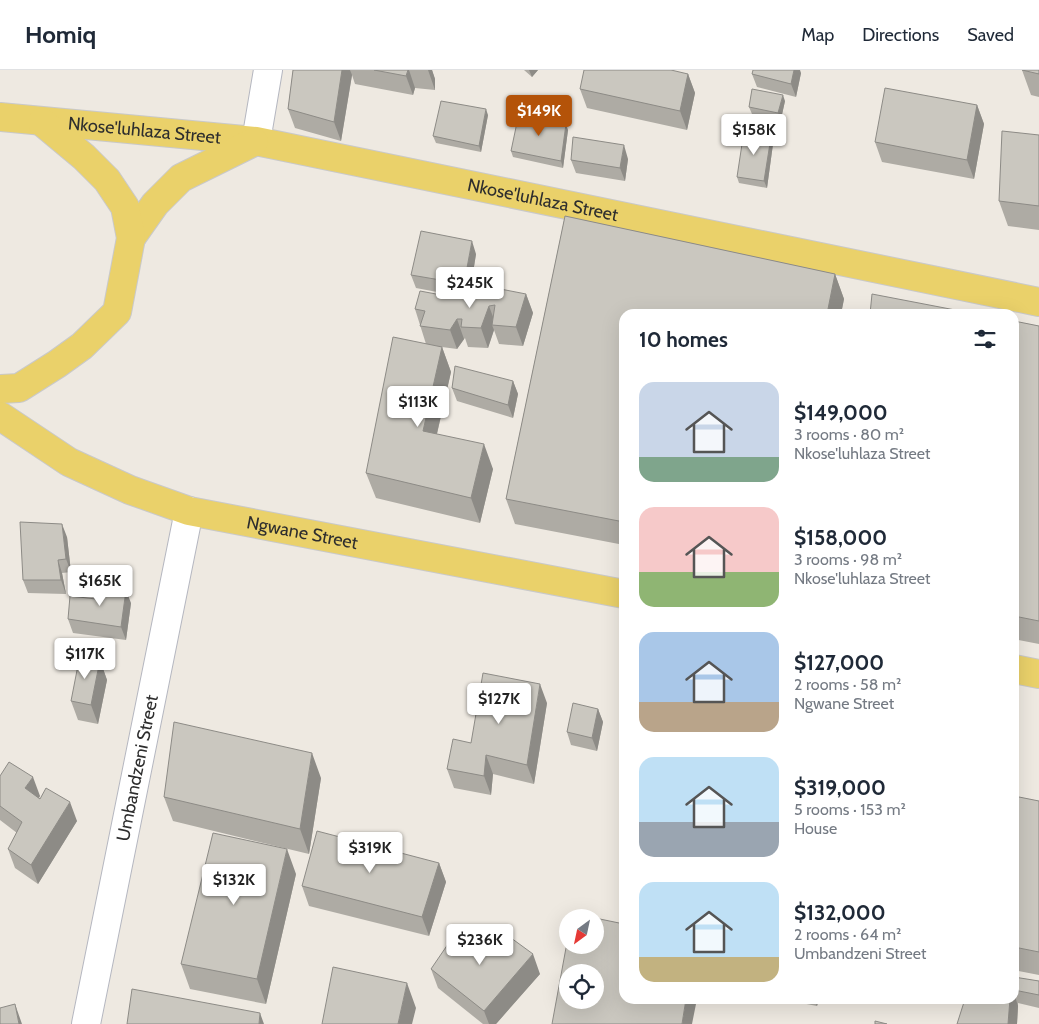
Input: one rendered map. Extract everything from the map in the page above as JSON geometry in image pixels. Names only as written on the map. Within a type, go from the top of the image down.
[{"type":"main road","name":"Nkose'luhlaza Street","points":[[0,117],[256,141],[1039,302]]},
{"type":"main road","points":[[0,389],[19,388],[57,364],[82,346],[117,312],[131,238],[125,207],[107,180],[84,157],[42,122]]},
{"type":"main road","points":[[131,238],[155,204],[182,178],[256,141]]},
{"type":"main road","name":"Ngwane Street","points":[[0,416],[69,462],[130,490],[189,511],[619,593]]},
{"type":"main road","points":[[1019,670],[1039,674]]},
{"type":"street","points":[[256,141],[268,70]]},
{"type":"street","name":"Umbandzeni Street","points":[[86,1024],[189,511]]},
{"type":"building","points":[[293,70],[342,70],[334,122],[288,109]]},
{"type":"building","points":[[374,70],[408,70],[406,76]]},
{"type":"building","points":[[584,70],[671,70],[688,74],[680,111],[580,89]]},
{"type":"building","points":[[753,70],[794,70],[791,84],[752,74]]},
{"type":"building","points":[[1022,70],[1039,70],[1039,74]]},
{"type":"building","points":[[885,88],[977,105],[967,160],[875,142]]},
{"type":"building","points":[[752,89],[783,95],[778,113],[749,107]]},
{"type":"building","points":[[441,101],[486,109],[479,146],[433,136]]},
{"type":"building","points":[[519,113],[566,124],[561,161],[511,151]]},
{"type":"building","points":[[744,131],[771,137],[764,181],[737,177]]},
{"type":"building","points":[[1002,131],[1039,135],[1039,206],[999,201]]},
{"type":"building","points":[[573,137],[624,145],[620,168],[571,160]]},
{"type":"building","points":[[565,216],[835,274],[828,309],[619,309],[619,521],[506,499]]},
{"type":"building","points":[[421,231],[472,241],[464,284],[411,275]]},
{"type":"building","points":[[485,286],[526,294],[516,327],[492,325],[495,305],[489,306],[481,328],[461,327],[462,319],[457,319],[450,330],[420,326],[425,311],[415,309],[420,291],[452,297],[454,290],[484,297]]},
{"type":"building","points":[[872,294],[950,309],[870,309]]},
{"type":"building","points":[[1019,322],[1039,326],[1039,621],[1019,617]]},
{"type":"building","points":[[393,337],[442,347],[423,431],[484,444],[471,498],[366,473]]},
{"type":"building","points":[[455,366],[513,381],[508,405],[452,388]]},
{"type":"building","points":[[20,522],[62,524],[66,559],[58,560],[61,580],[23,580]]},
{"type":"building","points":[[99,584],[126,590],[121,627],[68,619],[70,596],[96,599]]},
{"type":"building","points":[[80,655],[100,660],[91,705],[71,701]]},
{"type":"building","points":[[483,673],[540,684],[527,765],[486,755],[484,776],[447,769],[453,739],[471,743]]},
{"type":"building","points":[[573,703],[598,709],[592,738],[567,732]]},
{"type":"building","points":[[174,722],[312,753],[300,829],[164,797]]},
{"type":"building","points":[[9,762],[33,777],[25,788],[40,799],[46,788],[70,802],[31,865],[8,849],[22,822],[0,806],[0,776]]},
{"type":"building","points":[[1019,797],[1039,801],[1039,952],[1019,948]]},
{"type":"building","points":[[317,831],[439,863],[422,917],[302,886]]},
{"type":"building","points":[[213,833],[287,849],[257,979],[181,964]]},
{"type":"building","points":[[604,920],[619,923],[619,1004],[685,1004],[682,1024],[552,1024],[559,986],[559,1009],[604,1009],[604,964],[563,964],[565,954],[604,954]]},
{"type":"building","points":[[461,925],[497,950],[507,935],[533,954],[484,1011],[431,969]]},
{"type":"building","points":[[333,967],[407,983],[398,1024],[322,1024]]},
{"type":"building","points":[[1019,978],[1039,981],[1039,995],[1019,991]]},
{"type":"building","points":[[132,989],[260,1013],[259,1024],[127,1024]]},
{"type":"building","points":[[15,1004],[19,1024],[0,1024],[0,1008]]},
{"type":"building","points":[[963,1004],[1010,1004],[1008,1024],[957,1024]]},
{"type":"building","points":[[875,1021],[887,1024],[875,1024]]}]
